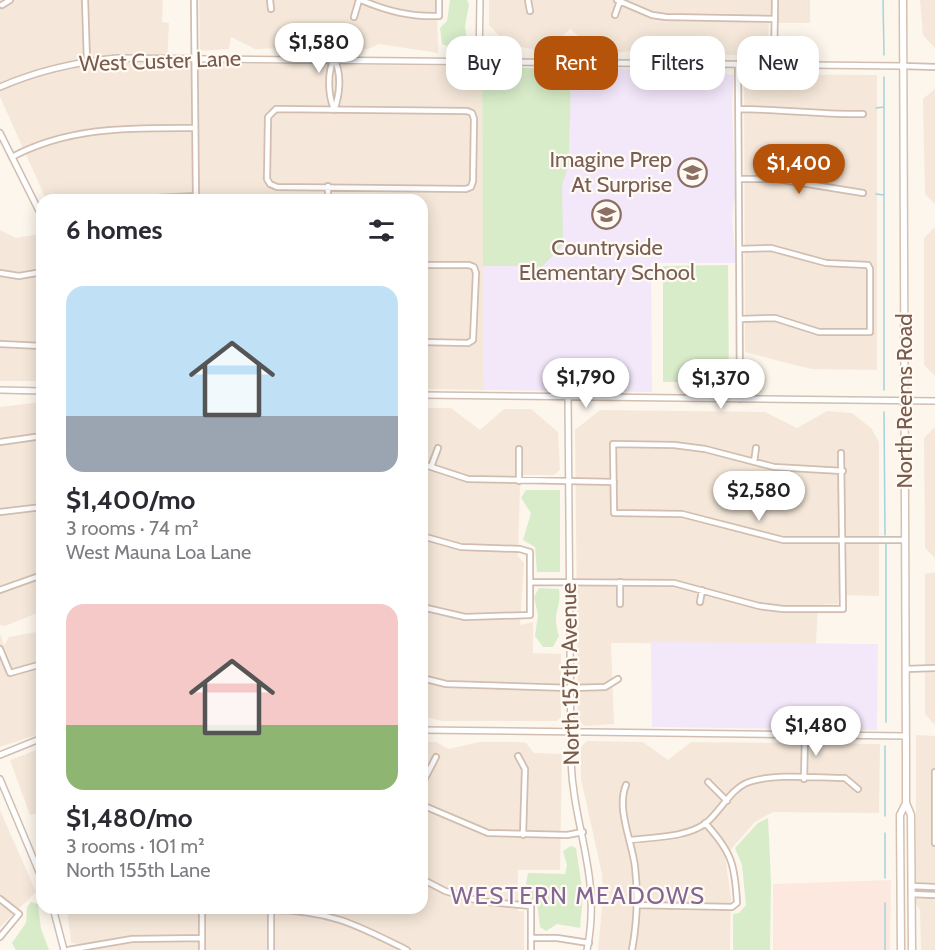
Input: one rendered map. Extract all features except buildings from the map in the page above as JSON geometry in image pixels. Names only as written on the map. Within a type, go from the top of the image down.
[{"type":"main road","name":"North Reems Road","points":[[903,0],[906,803],[911,815],[912,950]]},
{"type":"main road","name":"North Reems Road","points":[[901,950],[900,815],[906,803]]},
{"type":"street","points":[[2,5],[10,0]]},
{"type":"street","points":[[86,0],[87,61]]},
{"type":"street","points":[[194,0],[196,194]]},
{"type":"street","points":[[270,0],[271,9]]},
{"type":"street","points":[[354,17],[360,0],[394,13],[439,16],[439,0]]},
{"type":"street","points":[[479,36],[480,0]]},
{"type":"street","points":[[528,0],[530,11]]},
{"type":"street","points":[[775,0],[775,36]]},
{"type":"street","points":[[615,15],[619,1],[652,15],[666,17],[775,19]]},
{"type":"street","name":"West Custer Lane","points":[[0,87],[36,72],[87,61],[117,58],[446,61]]},
{"type":"street","points":[[334,59],[330,67],[330,99],[334,110]]},
{"type":"street","points":[[334,59],[338,67],[338,88],[334,110]]},
{"type":"street","name":"West Custer Lane","points":[[522,61],[737,64]]},
{"type":"street","name":"West Custer Lane","points":[[819,65],[935,67]]},
{"type":"street","points":[[330,88],[338,88]]},
{"type":"street","points":[[738,90],[740,399]]},
{"type":"street","points":[[276,109],[334,110],[467,111],[472,113],[473,182],[471,187],[277,187],[270,184],[267,179],[268,117],[271,112],[276,109]]},
{"type":"street","points":[[738,109],[777,109],[827,115],[863,114]]},
{"type":"street","points":[[12,157],[63,136],[108,128],[195,128]]},
{"type":"street","points":[[0,133],[36,205]]},
{"type":"street","points":[[739,179],[777,179],[863,193]]},
{"type":"street","points":[[328,186],[328,194]]},
{"type":"street","points":[[739,249],[771,248],[826,263],[868,265],[870,269],[870,332],[819,332],[775,318],[740,319]]},
{"type":"street","points":[[428,265],[474,267],[475,336],[468,343],[428,342]]},
{"type":"street","points":[[0,273],[20,276],[36,273]]},
{"type":"street","points":[[0,344],[36,346]]},
{"type":"street","points":[[0,390],[36,391]]},
{"type":"street","points":[[428,395],[935,401]]},
{"type":"street","name":"North 157th Avenue","points":[[568,397],[570,732],[572,777],[592,892],[588,947]]},
{"type":"street","points":[[0,442],[36,437]]},
{"type":"street","points":[[843,471],[801,471],[753,462],[705,449],[674,445],[613,444],[614,513],[682,514],[783,540],[905,540]]},
{"type":"street","points":[[431,467],[438,448]]},
{"type":"street","points":[[753,462],[756,448]]},
{"type":"street","points":[[519,449],[519,481]]},
{"type":"street","points":[[530,582],[674,583],[759,606],[783,609],[843,609],[844,540],[841,453]]},
{"type":"street","points":[[428,466],[468,479],[614,482]]},
{"type":"street","points":[[0,512],[36,508]]},
{"type":"street","points":[[428,538],[461,546],[520,549],[530,552],[530,615],[465,617],[428,608]]},
{"type":"street","points":[[0,590],[36,577]]},
{"type":"street","points":[[620,582],[620,604]]},
{"type":"street","points":[[700,602],[702,590]]},
{"type":"street","points":[[0,649],[10,673],[36,666]]},
{"type":"street","points":[[906,669],[935,669]]},
{"type":"street","points":[[428,680],[446,684],[570,688],[605,687],[618,679]]},
{"type":"street","points":[[428,730],[906,736]]},
{"type":"street","points":[[804,778],[805,735]]},
{"type":"street","points":[[0,755],[36,740]]},
{"type":"street","points":[[428,772],[436,756]]},
{"type":"street","points":[[518,756],[525,769],[523,835]]},
{"type":"street","points":[[934,772],[935,843]]},
{"type":"street","points":[[630,840],[675,834],[705,823],[748,783],[804,778],[845,778],[858,789]]},
{"type":"street","points":[[0,779],[36,865]]},
{"type":"street","points":[[708,782],[727,801]]},
{"type":"street","points":[[626,785],[622,797],[635,868],[636,905],[632,950]]},
{"type":"street","points":[[428,808],[488,833],[523,835],[583,832]]},
{"type":"street","points":[[636,905],[732,907],[737,903],[734,865],[729,851],[705,823]]},
{"type":"street","points":[[428,882],[445,891],[479,901],[531,906],[531,950]]},
{"type":"street","points":[[911,886],[935,887]]},
{"type":"street","points":[[911,894],[935,894]]},
{"type":"street","points":[[0,899],[19,914],[0,937]]},
{"type":"street","points":[[55,914],[64,950]]},
{"type":"street","points":[[202,914],[202,950]]},
{"type":"street","points":[[271,914],[271,950]]},
{"type":"street","points":[[326,914],[352,922],[407,950]]},
{"type":"street","points":[[68,950],[132,939],[202,938]]},
{"type":"street","points":[[531,938],[557,938],[588,947]]},
{"type":"shaded area","points":[[0,0],[163,0],[162,22],[169,23],[167,63],[446,66],[446,90],[482,90],[484,390],[428,389],[428,194],[44,194],[0,97]]},
{"type":"shaded area","points":[[199,0],[437,0],[438,53],[379,44],[368,49],[333,48],[310,37],[288,48],[255,49],[231,37],[229,49],[200,51]]},
{"type":"shaded area","points":[[489,0],[810,0],[810,23],[769,23],[768,36],[737,36],[737,55],[725,55],[725,36],[630,36],[630,51],[618,52],[618,36],[578,36],[570,29],[562,36],[534,36],[534,50],[522,47],[522,36],[499,36],[489,25]]},
{"type":"shaded area","points":[[920,0],[935,0],[935,48],[923,35]]},
{"type":"shaded area","name":"Countryside Elementary School","points":[[618,68],[630,69],[630,90],[725,90],[725,74],[734,75],[732,104],[735,194],[732,219],[736,263],[651,263],[652,392],[484,390],[483,266],[527,266],[569,164],[571,90],[618,90]]},
{"type":"shaded area","points":[[819,75],[877,75],[877,370],[811,369],[745,352],[744,90],[819,90]]},
{"type":"shaded area","points":[[935,89],[935,204],[925,194],[923,99]]},
{"type":"shaded area","points":[[935,227],[935,376],[924,365],[924,238]]},
{"type":"shaded area","points":[[0,230],[16,238],[36,235],[36,381],[0,381]]},
{"type":"shaded area","points":[[36,403],[36,613],[5,626],[0,625],[0,407]]},
{"type":"shaded area","points":[[428,408],[451,408],[480,430],[504,409],[531,409],[558,432],[560,470],[554,475],[523,475],[520,488],[518,556],[524,563],[520,625],[533,622],[533,653],[561,654],[561,717],[557,721],[442,721],[428,718]]},
{"type":"shaded area","points":[[600,410],[765,412],[797,428],[827,411],[852,413],[871,428],[879,442],[879,596],[839,595],[838,604],[818,605],[816,644],[611,643],[614,724],[584,726],[578,719],[575,430]]},
{"type":"shaded area","points":[[935,427],[935,558],[925,548],[924,438]]},
{"type":"shaded area","points":[[935,572],[935,725],[925,714],[925,574]]},
{"type":"shaded area","points":[[36,632],[36,735],[0,747],[0,634],[4,645],[9,637]]},
{"type":"shaded area","points":[[651,642],[878,644],[877,730],[652,727]]},
{"type":"shaded area","points":[[916,735],[935,736],[935,950],[921,950],[920,910],[916,904]]},
{"type":"shaded area","points":[[587,741],[643,742],[668,760],[691,742],[880,744],[879,813],[773,812],[755,822],[725,856],[731,899],[730,950],[598,950],[603,896],[602,874],[581,779],[581,747]]},
{"type":"shaded area","points":[[428,742],[436,742],[449,749],[479,742],[517,742],[526,743],[534,753],[562,754],[560,870],[518,870],[518,911],[524,911],[524,950],[81,950],[80,944],[71,943],[68,914],[428,914]]},
{"type":"shaded area","points":[[36,750],[36,813],[30,815],[10,760]]},
{"type":"shaded area","points":[[0,810],[36,892],[0,927]]},
{"type":"shaded area","points":[[891,880],[890,950],[773,950],[773,884]]},
{"type":"green space","points":[[450,0],[467,0],[469,4],[465,27],[466,36],[446,36],[446,46],[442,44],[440,28],[447,21]]},
{"type":"green space","points":[[522,68],[534,68],[534,90],[571,90],[569,164],[562,185],[563,245],[535,274],[527,266],[483,266],[482,90],[522,90]]},
{"type":"green space","points":[[728,265],[729,382],[663,382],[663,266]]},
{"type":"green space","points":[[526,490],[560,490],[560,572],[537,572],[535,547],[523,540],[531,513],[521,498]]},
{"type":"green space","points":[[539,588],[559,589],[556,621],[559,636],[553,647],[543,647],[535,636],[538,615],[534,597]]},
{"type":"green space","points":[[768,818],[771,881],[770,950],[733,950],[733,914],[739,913],[746,905],[742,865],[735,848],[758,823]]},
{"type":"green space","points":[[571,846],[576,848],[583,895],[580,928],[557,924],[546,931],[540,927],[537,902],[524,896],[528,873],[565,874],[567,865],[563,851]]},
{"type":"green space","points":[[31,902],[36,903],[36,914],[39,914],[41,929],[49,950],[16,950],[12,943],[26,923],[27,907]]},
{"type":"waterway","points":[[883,0],[884,55]]},
{"type":"waterway","points":[[884,77],[884,390]]},
{"type":"waterway","points":[[876,108],[884,107]]},
{"type":"waterway","points":[[876,194],[884,195]]},
{"type":"waterway","points":[[884,412],[885,535]]},
{"type":"waterway","points":[[886,544],[886,722]]},
{"type":"waterway","points":[[885,746],[885,816]]},
{"type":"waterway","points":[[885,833],[885,878]]},
{"type":"waterway","points":[[885,903],[885,950]]},
{"type":"place","name":"Imagine Prep At Surprise","points":[[693,172]]},
{"type":"place","name":"Countryside Elementary School","points":[[607,215]]},
{"type":"district","name":"WESTERN MEADOWS","points":[[578,895]]}]
